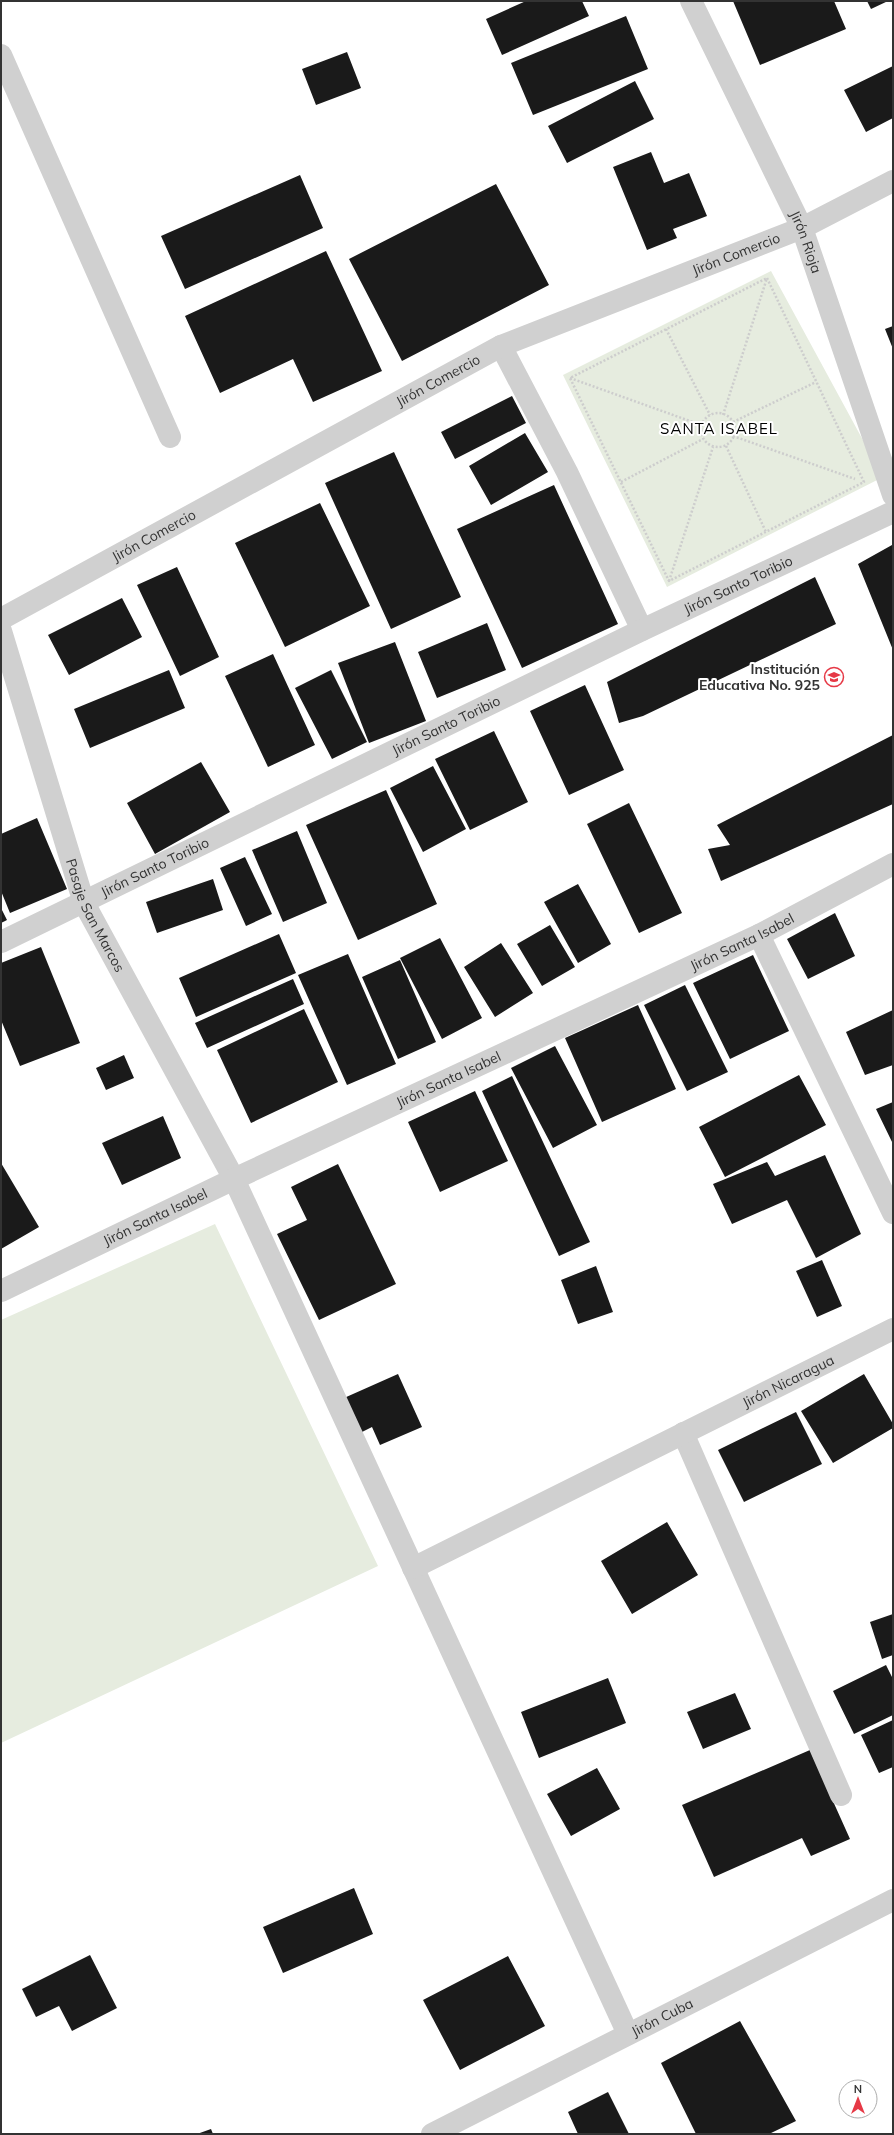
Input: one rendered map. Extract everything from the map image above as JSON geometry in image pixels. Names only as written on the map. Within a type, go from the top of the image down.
[{"type":"street","name":"Jirón Rioja","points":[[691,1],[802,228],[893,495]]},
{"type":"street","points":[[1,55],[170,437]]},
{"type":"street","name":"Jirón Comercio","points":[[1,619],[501,346],[802,228],[893,181]]},
{"type":"street","points":[[501,346],[567,472],[642,630]]},
{"type":"street","name":"Jirón Santo Toribio","points":[[1,942],[84,903],[642,630],[893,512]]},
{"type":"street","name":"Pasaje San Marcos","points":[[1,631],[84,903],[234,1179],[628,2034]]},
{"type":"street","name":"Jirón Santa Isabel","points":[[1,1290],[234,1179],[759,935],[893,864]]},
{"type":"street","points":[[759,935],[893,1213]]},
{"type":"street","name":"Jirón Nicaragua","points":[[413,1568],[893,1329]]},
{"type":"street","points":[[683,1433],[841,1796]]},
{"type":"street","name":"Jirón Cuba","points":[[432,2134],[893,1900]]},
{"type":"path","points":[[570,378],[766,278]]},
{"type":"path","points":[[766,278],[864,482]]},
{"type":"path","points":[[724,415],[766,278]]},
{"type":"path","points":[[666,329],[710,415]]},
{"type":"path","points":[[570,378],[701,425]]},
{"type":"path","points":[[570,378],[669,582]]},
{"type":"path","points":[[733,422],[816,382]]},
{"type":"path","points":[[719,413],[724,415],[733,422],[735,431],[732,440],[726,446],[716,448],[708,445],[703,439],[700,429],[703,421],[710,415],[719,413]]},
{"type":"path","points":[[733,436],[864,482]]},
{"type":"path","points":[[621,482],[703,439]]},
{"type":"path","points":[[726,446],[766,532]]},
{"type":"path","points":[[669,582],[713,447]]},
{"type":"path","points":[[669,582],[864,482]]},
{"type":"shaded area","points":[[771,271],[883,477],[667,587],[563,375]]},
{"type":"shaded area","points":[[215,1224],[378,1566],[1,1743],[1,1320]]},
{"type":"building","points":[[526,1],[582,1],[589,16],[502,55],[486,19]]},
{"type":"building","points":[[733,1],[834,1],[846,29],[760,65]]},
{"type":"building","points":[[867,1],[888,1],[871,9]]},
{"type":"building","points":[[626,16],[648,69],[533,115],[511,63]]},
{"type":"building","points":[[347,52],[361,88],[316,105],[302,69]]},
{"type":"building","points":[[893,66],[893,118],[866,132],[844,90]]},
{"type":"building","points":[[635,81],[654,119],[567,163],[548,126]]},
{"type":"building","points":[[651,152],[664,183],[689,173],[707,216],[673,229],[677,238],[647,250],[613,167]]},
{"type":"building","points":[[300,175],[323,228],[185,289],[161,236]]},
{"type":"building","points":[[496,184],[549,285],[402,361],[349,259]]},
{"type":"building","points":[[326,251],[382,371],[313,402],[293,359],[220,393],[185,316]]},
{"type":"building","points":[[893,326],[893,349],[885,329]]},
{"type":"building","points":[[512,396],[526,423],[455,459],[441,432]]},
{"type":"building","points":[[525,433],[548,472],[491,505],[469,466]]},
{"type":"building","points":[[394,452],[461,597],[391,629],[325,483]]},
{"type":"building","points":[[554,485],[618,624],[522,668],[457,529]]},
{"type":"building","points":[[320,503],[370,606],[285,647],[235,543]]},
{"type":"building","points":[[892,545],[893,547],[893,650],[858,564]]},
{"type":"building","points":[[177,567],[219,657],[180,676],[137,585]]},
{"type":"building","points":[[815,577],[836,624],[643,716],[619,723],[607,682]]},
{"type":"building","points":[[122,598],[142,637],[69,675],[48,635]]},
{"type":"building","points":[[487,623],[506,670],[437,698],[418,652]]},
{"type":"building","points":[[395,642],[426,721],[369,743],[338,663]]},
{"type":"building","points":[[273,654],[315,745],[268,767],[225,676]]},
{"type":"building","points":[[169,670],[185,708],[90,748],[74,709]]},
{"type":"building","points":[[331,670],[367,742],[332,759],[295,688]]},
{"type":"building","points":[[585,685],[624,770],[569,795],[530,711]]},
{"type":"building","points":[[494,731],[528,802],[470,830],[435,759]]},
{"type":"building","points":[[893,735],[893,804],[721,881],[708,849],[730,845],[717,825]]},
{"type":"building","points":[[201,762],[230,812],[155,854],[127,803]]},
{"type":"building","points":[[433,766],[466,829],[423,852],[390,788]]},
{"type":"building","points":[[386,790],[437,904],[358,940],[306,825]]},
{"type":"building","points":[[629,803],[682,913],[639,933],[587,824]]},
{"type":"building","points":[[37,818],[67,889],[10,913],[1,891],[1,834]]},
{"type":"building","points":[[297,831],[327,903],[283,922],[252,850]]},
{"type":"building","points":[[245,857],[272,914],[246,926],[220,868]]},
{"type":"building","points":[[213,879],[223,910],[157,933],[146,902]]},
{"type":"building","points":[[578,884],[611,944],[578,963],[544,902]]},
{"type":"building","points":[[1,908],[7,920],[1,923]]},
{"type":"building","points":[[835,913],[855,956],[808,979],[787,939]]},
{"type":"building","points":[[550,925],[575,967],[542,986],[517,944]]},
{"type":"building","points":[[279,934],[296,973],[196,1017],[179,978]]},
{"type":"building","points":[[440,938],[482,1018],[442,1039],[400,958]]},
{"type":"building","points":[[501,943],[533,993],[495,1017],[464,967]]},
{"type":"building","points":[[41,947],[80,1043],[20,1066],[1,1020],[1,963]]},
{"type":"building","points":[[348,954],[396,1064],[347,1085],[298,975]]},
{"type":"building","points":[[753,955],[789,1031],[730,1059],[693,983]]},
{"type":"building","points":[[400,960],[436,1042],[398,1059],[362,977]]},
{"type":"building","points":[[293,979],[304,1004],[207,1048],[195,1023]]},
{"type":"building","points":[[685,985],[728,1072],[687,1091],[644,1005]]},
{"type":"building","points":[[638,1005],[676,1089],[602,1122],[565,1038]]},
{"type":"building","points":[[304,1009],[338,1082],[251,1123],[217,1050]]},
{"type":"building","points":[[893,1010],[893,1065],[865,1075],[846,1032]]},
{"type":"building","points":[[555,1046],[597,1125],[553,1148],[511,1068]]},
{"type":"building","points":[[124,1055],[134,1078],[106,1090],[96,1068]]},
{"type":"building","points":[[799,1075],[826,1125],[725,1177],[699,1127]]},
{"type":"building","points":[[512,1076],[590,1242],[559,1256],[482,1091]]},
{"type":"building","points":[[475,1091],[508,1161],[440,1192],[408,1122]]},
{"type":"building","points":[[893,1102],[893,1144],[876,1109]]},
{"type":"building","points":[[163,1116],[181,1158],[122,1185],[102,1143]]},
{"type":"building","points":[[825,1155],[861,1234],[816,1258],[787,1200],[732,1224],[713,1184],[767,1162],[775,1176]]},
{"type":"building","points":[[1,1163],[39,1227],[1,1249]]},
{"type":"building","points":[[338,1164],[396,1284],[319,1320],[277,1234],[307,1220],[291,1187]]},
{"type":"building","points":[[822,1260],[842,1306],[817,1317],[796,1271]]},
{"type":"building","points":[[596,1266],[613,1312],[578,1324],[561,1280]]},
{"type":"building","points":[[398,1374],[422,1427],[380,1445],[372,1427],[360,1433],[344,1398]]},
{"type":"building","points":[[864,1374],[893,1424],[893,1428],[833,1463],[801,1411]]},
{"type":"building","points":[[796,1412],[822,1464],[744,1502],[718,1450]]},
{"type":"building","points":[[667,1522],[698,1575],[632,1614],[601,1561]]},
{"type":"building","points":[[893,1614],[893,1655],[882,1659],[870,1622]]},
{"type":"building","points":[[886,1665],[893,1679],[893,1715],[854,1734],[833,1691]]},
{"type":"building","points":[[608,1678],[626,1723],[539,1758],[521,1712]]},
{"type":"building","points":[[735,1693],[751,1729],[703,1749],[687,1712]]},
{"type":"building","points":[[893,1720],[893,1767],[879,1773],[861,1735]]},
{"type":"building","points":[[810,1750],[850,1839],[811,1856],[802,1838],[714,1877],[682,1805]]},
{"type":"building","points":[[597,1768],[620,1809],[571,1836],[547,1794]]},
{"type":"building","points":[[354,1888],[373,1934],[283,1973],[263,1927]]},
{"type":"building","points":[[90,1955],[117,2008],[72,2031],[59,2006],[36,2017],[22,1989]]},
{"type":"building","points":[[508,1956],[545,2026],[460,2070],[423,2000]]},
{"type":"building","points":[[740,2021],[796,2121],[769,2134],[696,2134],[661,2063]]},
{"type":"building","points":[[608,2092],[629,2134],[578,2134],[568,2112]]},
{"type":"building","points":[[211,2129],[213,2134],[197,2134]]},
{"type":"place","name":"Institución Educativa No. 925","points":[[834,677]]},
{"type":"district","name":"SANTA ISABEL","points":[[719,428]]}]
